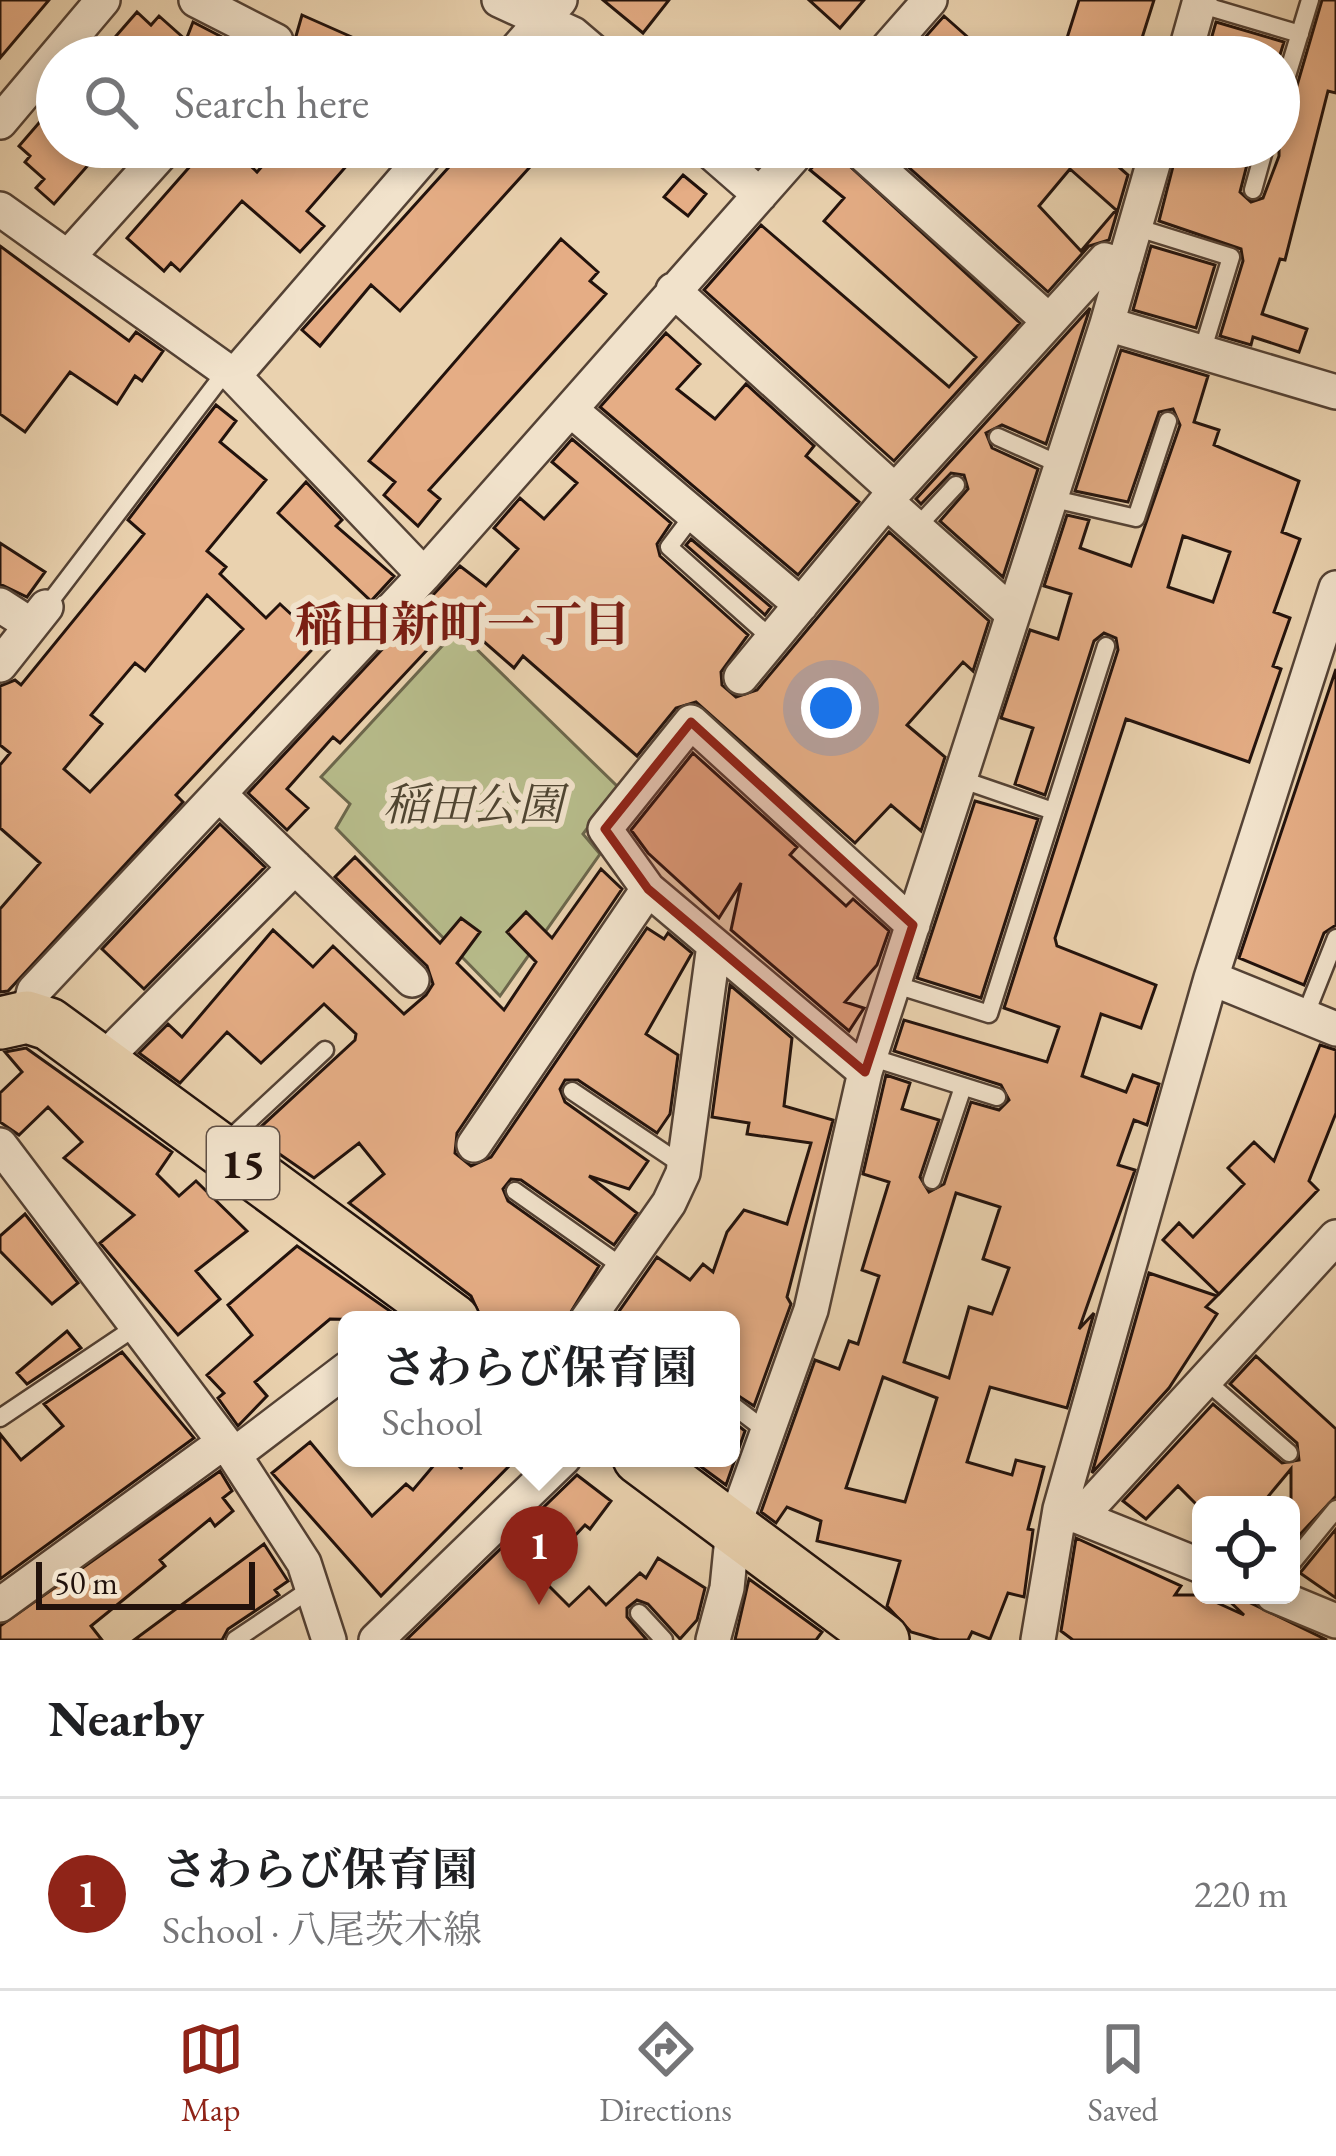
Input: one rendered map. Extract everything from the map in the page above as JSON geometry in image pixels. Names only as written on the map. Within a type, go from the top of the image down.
[{"type":"main road","name":"15","points":[[13,1020],[49,1024],[103,1060],[427,1311]]},
{"type":"main road","points":[[651,1467],[884,1640]]},
{"type":"street","points":[[73,36],[103,0]]},
{"type":"street","points":[[196,0],[266,36]]},
{"type":"street","points":[[499,0],[552,9],[579,36]]},
{"type":"street","points":[[906,36],[930,0]]},
{"type":"street","points":[[1190,36],[1200,2]]},
{"type":"street","points":[[528,36],[552,9]]},
{"type":"street","points":[[0,122],[36,79]]},
{"type":"street","points":[[68,257],[148,168]]},
{"type":"street","points":[[230,373],[413,168]]},
{"type":"street","points":[[729,168],[760,195]]},
{"type":"street","points":[[13,1020],[34,991],[424,575],[784,168]]},
{"type":"street","points":[[878,168],[1049,321]]},
{"type":"street","points":[[713,1640],[727,1588],[733,1528],[811,1310],[867,1065],[1107,324],[1152,168]]},
{"type":"street","points":[[0,209],[230,373],[424,575]]},
{"type":"street","points":[[741,677],[891,497],[1105,260],[1124,266]]},
{"type":"street","points":[[673,290],[891,497],[916,528],[1013,614]]},
{"type":"street","points":[[1107,324],[1336,392]]},
{"type":"street","points":[[571,410],[801,605]]},
{"type":"street","points":[[1039,1640],[1211,978],[1336,588]]},
{"type":"street","points":[[0,605],[39,616],[0,665]]},
{"type":"street","points":[[867,1065],[648,889],[604,829],[691,722],[913,925]]},
{"type":"street","points":[[219,794],[412,980]]},
{"type":"street","points":[[103,1060],[295,867]]},
{"type":"street","points":[[474,1145],[648,889]]},
{"type":"street","points":[[593,1311],[669,1203],[684,1166],[715,945]]},
{"type":"street","points":[[1211,978],[1320,1023]]},
{"type":"street","points":[[0,1144],[229,1449],[304,1563],[328,1640]]},
{"type":"street","points":[[1070,1513],[1205,1380],[1336,1237]]},
{"type":"street","points":[[0,1605],[338,1375]]},
{"type":"street","points":[[376,1640],[555,1467]]},
{"type":"street","points":[[1070,1513],[1192,1562]]},
{"type":"street","points":[[1295,1604],[1336,1621]]},
{"type":"lane","points":[[1200,2],[1300,34],[1310,0]]},
{"type":"lane","points":[[1253,190],[1259,168]]},
{"type":"lane","points":[[1135,227],[1231,257],[1202,352]]},
{"type":"lane","points":[[39,616],[230,373]]},
{"type":"lane","points":[[1050,498],[1136,518],[1168,421]]},
{"type":"lane","points":[[998,437],[1061,465]]},
{"type":"lane","points":[[916,528],[956,484]]},
{"type":"lane","points":[[694,514],[670,547],[772,639]]},
{"type":"lane","points":[[893,984],[989,1014],[1106,646]]},
{"type":"lane","points":[[960,779],[1053,811]]},
{"type":"lane","points":[[1320,1023],[1336,938]]},
{"type":"lane","points":[[221,1147],[326,1050]]},
{"type":"lane","points":[[867,1065],[997,1097]]},
{"type":"lane","points":[[932,1180],[963,1087]]},
{"type":"lane","points":[[572,1091],[684,1166]]},
{"type":"lane","points":[[515,1191],[624,1268]]},
{"type":"lane","points":[[0,1418],[136,1326]]},
{"type":"lane","points":[[1205,1380],[1289,1454]]},
{"type":"lane","points":[[740,1411],[765,1430]]},
{"type":"lane","points":[[1300,1553],[1336,1509]]},
{"type":"lane","points":[[235,1640],[312,1588]]},
{"type":"lane","points":[[640,1613],[664,1640]]},
{"type":"highlighted area","points":[[691,722],[913,925],[865,1072],[648,889],[605,829]]},
{"type":"green space","name":"稲田公園","points":[[457,630],[618,787],[583,834],[600,854],[500,996],[336,828],[350,804],[321,777]]},
{"type":"building","points":[[0,0],[49,0],[0,58]]},
{"type":"building","points":[[603,0],[669,0],[643,33]]},
{"type":"building","points":[[809,0],[864,0],[840,28]]},
{"type":"building","points":[[1079,0],[1154,0],[1143,36],[1068,36]]},
{"type":"building","points":[[1322,0],[1336,0],[1336,93],[1328,91],[1285,260],[1280,259],[1262,314],[1307,329],[1299,352],[1253,337],[1251,345],[1220,336],[1243,261],[1241,249],[1159,221],[1173,168],[1246,168],[1240,192],[1251,202],[1263,198],[1274,168],[1300,168],[1300,75]]},
{"type":"building","points":[[137,12],[151,25],[159,16],[182,36],[116,36]]},
{"type":"building","points":[[302,15],[350,36],[296,36]]},
{"type":"building","points":[[944,16],[966,36],[926,36]]},
{"type":"building","points":[[193,22],[220,36],[188,36]]},
{"type":"building","points":[[1216,22],[1264,36],[1212,36]]},
{"type":"building","points":[[36,126],[36,168],[86,168],[54,204],[36,188],[44,179],[25,162],[30,156],[19,146]]},
{"type":"building","points":[[189,168],[253,168],[257,172],[261,168],[345,168],[307,211],[324,226],[300,252],[242,201],[180,271],[171,263],[164,271],[127,238]]},
{"type":"building","points":[[448,168],[529,168],[400,311],[371,285],[320,346],[302,330]]},
{"type":"building","points":[[852,168],[1020,323],[894,461],[704,290],[761,225],[949,387],[976,357],[824,221],[844,198],[810,170]]},
{"type":"building","points":[[909,168],[1120,168],[1128,175],[1109,240],[1089,246],[1048,292]],"holes":[[[1070,169],[1116,210],[1081,251],[1039,206]]]},
{"type":"building","points":[[683,175],[706,194],[688,216],[664,197]]},
{"type":"building","points":[[561,239],[598,272],[590,281],[606,294],[429,490],[440,499],[418,526],[384,495],[395,482],[369,461]]},
{"type":"building","points":[[0,246],[129,341],[136,332],[163,351],[142,381],[135,376],[117,404],[70,372],[25,432],[0,414]]},
{"type":"building","points":[[1151,246],[1215,265],[1196,328],[1133,310]]},
{"type":"building","points":[[1090,308],[1046,444],[1002,425],[986,433],[992,448],[1038,469],[1003,577],[940,521],[968,489],[964,475],[951,473],[921,504],[916,499]]},
{"type":"building","points":[[666,333],[700,364],[677,389],[715,419],[746,384],[814,446],[806,456],[859,502],[798,575],[600,407]]},
{"type":"building","points":[[1121,350],[1208,376],[1194,422],[1219,430],[1214,445],[1299,481],[1282,532],[1300,539],[1274,612],[1290,618],[1273,666],[1281,669],[1249,762],[1126,719],[1055,938],[1057,946],[1156,985],[1141,1028],[1101,1014],[1082,1076],[1126,1092],[1133,1075],[1159,1084],[1147,1125],[1134,1120],[1118,1165],[1135,1170],[1079,1329],[1094,1313],[1067,1408],[990,1387],[967,1462],[1012,1475],[1016,1460],[1044,1467],[1028,1529],[1033,1530],[1024,1597],[1008,1593],[990,1639],[972,1632],[968,1640],[939,1640],[911,1632],[887,1606],[900,1561],[817,1541],[821,1521],[787,1507],[776,1523],[761,1512],[815,1360],[839,1369],[849,1341],[858,1344],[879,1276],[862,1270],[889,1182],[863,1174],[886,1075],[910,1083],[902,1109],[939,1120],[920,1177],[929,1192],[944,1184],[971,1102],[999,1110],[1009,1100],[1001,1085],[894,1051],[904,1020],[1047,1062],[1059,1027],[1004,1008],[1118,650],[1116,638],[1104,633],[1094,641],[1045,795],[1015,784],[1033,728],[1001,718],[1030,630],[1058,639],[1071,594],[1044,586],[1067,515],[1089,520],[1080,548],[1131,566],[1180,425],[1173,409],[1159,412],[1128,502],[1075,491]],"holes":[[[1183,536],[1230,552],[1213,602],[1168,587]],[[956,1193],[1000,1207],[983,1259],[1009,1268],[992,1314],[969,1307],[949,1378],[904,1362]],[[883,1377],[937,1398],[905,1502],[846,1488]]]},
{"type":"building","points":[[216,405],[236,421],[220,442],[266,480],[207,551],[226,567],[220,574],[266,618],[280,604],[320,641],[176,795],[183,802],[8,991],[0,992],[0,909],[40,863],[0,828],[0,765],[10,753],[0,745],[0,686],[15,680],[21,685],[144,534],[128,520]],"holes":[[[207,595],[243,629],[90,792],[64,769],[102,724],[91,715],[135,663],[145,671]]]},
{"type":"building","points":[[572,439],[671,523],[657,544],[660,556],[748,635],[721,672],[722,685],[736,697],[757,690],[889,532],[989,621],[973,671],[963,662],[907,725],[945,757],[921,831],[891,805],[855,843],[696,702],[676,708],[637,756],[523,656],[514,668],[457,618],[340,743],[333,737],[287,789],[308,808],[287,830],[248,793],[460,566],[486,586],[518,549],[494,528],[520,498],[544,519],[577,483],[552,462]]},
{"type":"building","points":[[306,482],[342,520],[336,526],[394,576],[371,601],[278,513]]},
{"type":"building","points":[[691,539],[771,607],[765,615],[686,545]]},
{"type":"building","points":[[0,543],[45,572],[27,597],[0,584]]},
{"type":"building","points":[[1336,669],[1336,925],[1324,933],[1304,985],[1239,958]]},
{"type":"building","points":[[693,753],[797,847],[790,855],[846,906],[853,899],[889,931],[877,965],[845,1002],[864,1008],[849,1031],[731,930],[741,883],[719,918],[648,853],[631,830]]},
{"type":"building","points":[[975,801],[1038,819],[981,998],[917,978]]},
{"type":"building","points":[[220,824],[265,867],[144,989],[102,949]]},
{"type":"building","points":[[355,857],[440,943],[461,918],[480,932],[457,963],[504,1010],[536,962],[507,932],[526,912],[552,938],[601,869],[622,889],[457,1133],[455,1153],[471,1166],[491,1157],[647,928],[664,939],[668,933],[692,953],[646,1034],[678,1055],[670,1114],[657,1133],[578,1080],[565,1080],[560,1089],[565,1102],[648,1161],[629,1189],[589,1176],[637,1213],[614,1245],[521,1180],[511,1179],[503,1189],[508,1201],[599,1266],[572,1311],[478,1311],[471,1296],[349,1203],[384,1174],[359,1143],[314,1178],[252,1135],[355,1040],[356,1034],[324,1004],[261,1063],[227,1032],[180,1083],[139,1053],[168,1024],[182,1037],[273,930],[313,967],[333,946],[404,1014],[426,995],[433,984],[427,966],[335,877]]},
{"type":"building","points":[[730,985],[792,1038],[784,1106],[833,1120],[787,1297],[791,1304],[754,1406],[740,1397],[740,1311],[619,1311],[657,1257],[690,1280],[703,1264],[713,1272],[727,1232],[744,1210],[787,1224],[811,1143],[747,1134],[749,1123],[712,1117]]},
{"type":"building","points":[[1320,1045],[1336,1050],[1336,1113],[1309,1181],[1318,1190],[1219,1294],[1163,1240],[1179,1223],[1193,1237],[1244,1184],[1228,1168],[1254,1142],[1274,1161]]},
{"type":"building","points":[[26,1048],[172,1152],[157,1174],[179,1196],[196,1181],[247,1231],[196,1271],[220,1299],[178,1335],[100,1243],[134,1215],[64,1158],[82,1142],[48,1107],[19,1135],[0,1122],[0,1093],[22,1072],[5,1052]]},
{"type":"building","points":[[25,1214],[78,1283],[52,1304],[0,1251],[0,1236]]},
{"type":"building","points":[[297,1246],[390,1311],[338,1311],[338,1319],[330,1319],[255,1382],[267,1396],[238,1426],[218,1398],[224,1393],[207,1375],[252,1335],[228,1305]]},
{"type":"building","points":[[1149,1273],[1217,1296],[1206,1307],[1217,1314],[1169,1388],[1092,1473]]},
{"type":"building","points":[[67,1331],[81,1348],[27,1384],[17,1373]]},
{"type":"building","points":[[122,1352],[194,1438],[0,1579],[0,1434],[21,1460],[63,1426],[44,1404]]},
{"type":"building","points":[[1256,1356],[1336,1429],[1336,1496],[1300,1534],[1300,1496],[1291,1496],[1291,1469],[1268,1496],[1192,1496],[1192,1500],[1178,1486],[1146,1519],[1123,1501],[1213,1404],[1282,1463],[1299,1460],[1297,1443],[1230,1384]]},
{"type":"building","points":[[310,1442],[372,1516],[406,1484],[413,1490],[432,1467],[508,1467],[381,1596],[272,1473]]},
{"type":"building","points":[[701,1467],[732,1467],[726,1485]]},
{"type":"building","points":[[220,1471],[232,1491],[223,1498],[233,1511],[215,1526],[210,1519],[160,1560],[165,1566],[91,1626],[102,1640],[0,1640],[0,1626]]},
{"type":"building","points":[[577,1475],[611,1501],[590,1529],[585,1525],[538,1575],[569,1606],[589,1587],[606,1605],[640,1573],[646,1578],[658,1558],[705,1588],[697,1620],[680,1639],[648,1604],[637,1600],[627,1608],[627,1617],[647,1640],[406,1640]]},
{"type":"building","points":[[1336,1529],[1336,1598],[1300,1573]]},
{"type":"building","points":[[1076,1538],[1181,1586],[1175,1595],[1192,1595],[1192,1604],[1220,1604],[1244,1615],[1232,1604],[1253,1604],[1327,1640],[1073,1640],[1061,1631]]},
{"type":"building","points":[[264,1544],[288,1581],[275,1590],[279,1595],[228,1629],[222,1640],[134,1640]]},
{"type":"building","points":[[749,1579],[822,1632],[816,1640],[735,1640]]},
{"type":"place","name":"さわらび保育園","points":[[539,1605]]},
{"type":"district","name":"稲田新町一丁目","points":[[463,624]]}]
